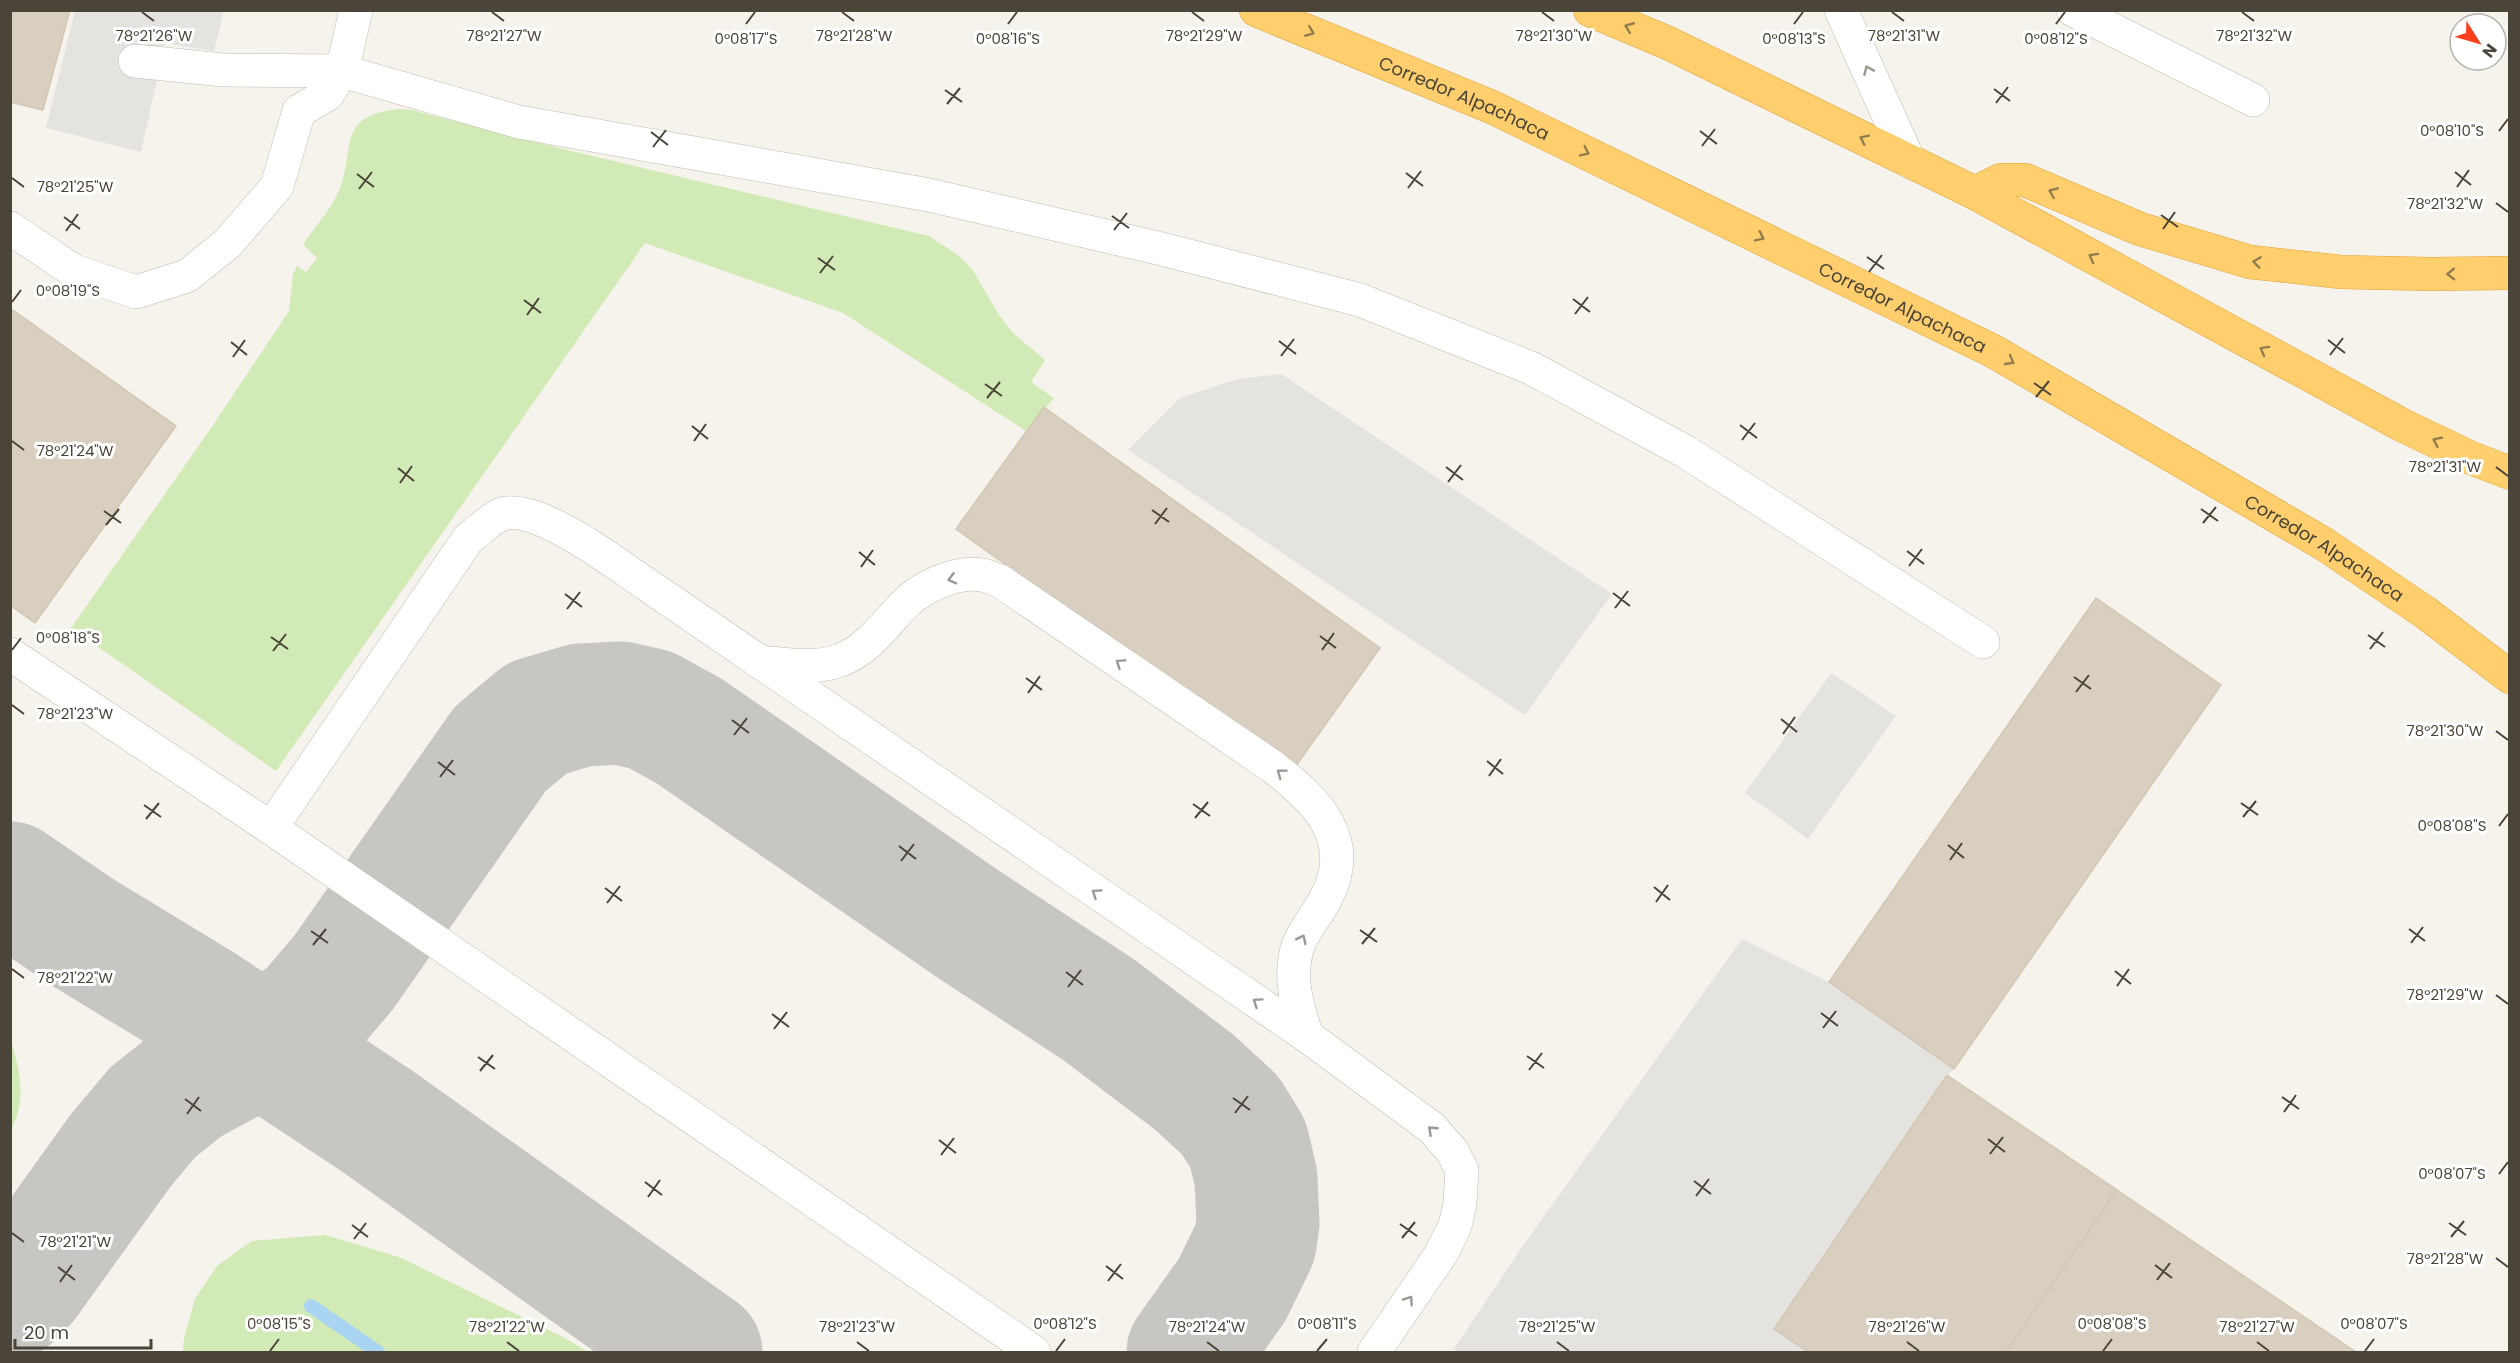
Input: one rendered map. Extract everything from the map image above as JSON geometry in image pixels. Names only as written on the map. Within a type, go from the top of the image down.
[{"type":"highway","name":"Corredor Alpachaca","points":[[1256,10],[1494,108],[1993,351],[2324,544],[2426,613],[2510,677]]},
{"type":"highway","points":[[1590,10],[1668,42],[1975,193],[2402,425],[2471,458],[2510,473]]},
{"type":"highway","points":[[1975,193],[2001,180],[2025,180],[2140,229],[2250,262],[2341,272],[2510,273]]},
{"type":"lane","points":[[10,228],[74,271],[136,292],[188,276],[228,243],[277,186],[299,111],[328,94],[342,71],[356,10]]},
{"type":"lane","points":[[1841,10],[1910,161]]},
{"type":"lane","points":[[2073,10],[2253,100]]},
{"type":"lane","points":[[135,61],[223,70],[342,71],[519,122],[929,195],[1162,249],[1360,300],[1531,368],[1686,452],[1983,642]]},
{"type":"lane","points":[[271,828],[468,539],[502,514],[535,516],[572,534],[1307,1036],[1432,1128],[1452,1151],[1462,1170],[1460,1203],[1455,1226],[1441,1254],[1377,1351]]},
{"type":"lane","points":[[759,662],[818,666],[840,660],[862,648],[885,628],[901,607],[927,586],[954,577],[981,574],[1000,581],[1273,767],[1304,791],[1326,818],[1335,843],[1336,874],[1327,897],[1299,944],[1293,971],[1294,997],[1307,1036]]},
{"type":"lane","points":[[10,654],[271,828],[1034,1353]]},
{"type":"green space","points":[[400,109],[929,236],[958,255],[972,269],[999,315],[1013,333],[1045,360],[1031,382],[1054,398],[1026,431],[843,313],[645,243],[276,771],[71,628],[209,431],[289,311],[293,274],[297,266],[306,272],[317,258],[303,244],[337,195],[343,179],[351,138],[356,128],[364,119]]},
{"type":"green space","points":[[10,1036],[19,1072],[21,1095],[11,1130]]},
{"type":"green space","points":[[325,1235],[399,1257],[563,1337],[588,1352],[183,1352],[184,1338],[195,1299],[217,1266],[252,1241]]},
{"type":"shaded area","points":[[75,11],[224,11],[214,51],[165,43],[141,152],[46,128]]},
{"type":"shaded area","points":[[1281,374],[1612,594],[1525,715],[1128,450],[1180,398],[1237,379]]},
{"type":"shaded area","points":[[1831,673],[1896,716],[1808,839],[1745,793]]},
{"type":"shaded area","points":[[1742,939],[1829,982],[1954,1069],[1947,1075],[1774,1329],[1808,1352],[1459,1352],[1454,1349],[1522,1247]]},
{"type":"building","points":[[10,10],[70,10],[43,110],[10,102]]},
{"type":"building","points":[[10,308],[176,426],[35,623],[10,605]]},
{"type":"building","points":[[1044,407],[1380,648],[1293,770],[956,529]]},
{"type":"building","points":[[2096,598],[2221,685],[1954,1069],[1829,982]]},
{"type":"building","points":[[1947,1075],[2117,1190],[2006,1352],[1808,1352],[1774,1329]]},
{"type":"building","points":[[2117,1190],[2356,1352],[2006,1352]]},
{"type":"waterway","points":[[311,1306],[378,1352]]},
{"type":"taxiway","points":[[10,1298],[26,1282],[121,1150],[153,1112],[187,1085],[231,1061],[266,1047],[310,1012],[344,972],[500,749],[537,718],[581,705],[621,703],[651,710],[689,731],[968,924],[1099,1010],[1194,1082],[1230,1115],[1248,1144],[1256,1178],[1258,1223],[1255,1243],[1232,1290],[1188,1352]]},
{"type":"taxiway","points":[[10,883],[82,932],[202,1005],[377,1121],[701,1352]]}]
